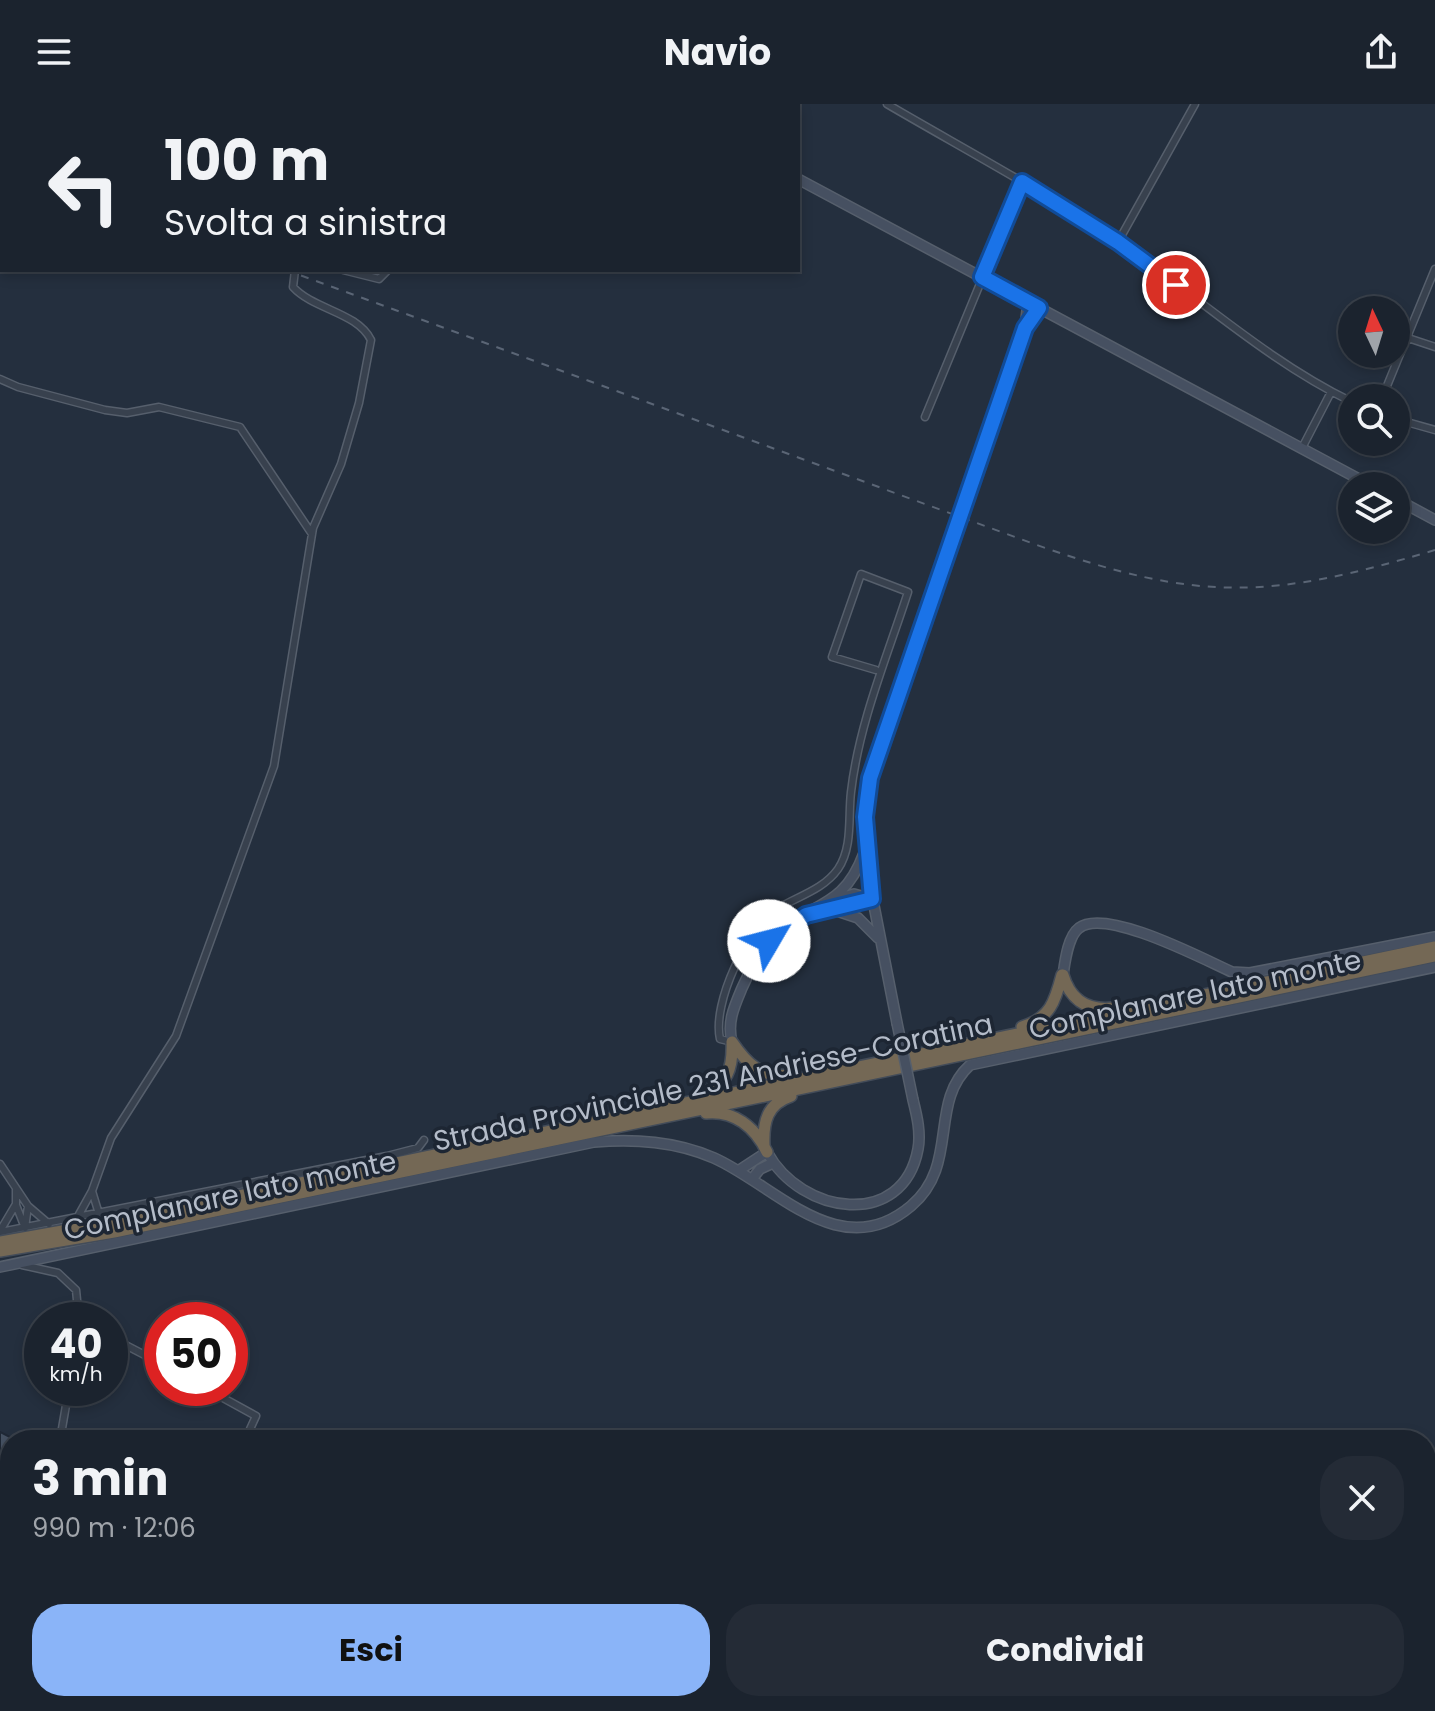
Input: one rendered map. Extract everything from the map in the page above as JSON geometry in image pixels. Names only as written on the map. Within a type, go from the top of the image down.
[{"type":"highway","name":"Strada Provinciale 231 Andriese-Coratina","points":[[882,1066],[965,1044],[1435,947]]},
{"type":"highway","name":"Strada Provinciale 231 Andriese-Coratina","points":[[0,1251],[114,1232],[882,1066],[1435,956]]},
{"type":"highway","points":[[1063,975],[1075,998],[1095,1008],[1203,995]]},
{"type":"highway","points":[[965,1044],[1040,1020],[1053,1006],[1063,975]]},
{"type":"highway","points":[[732,1042],[749,1064],[772,1075],[882,1066]]},
{"type":"highway","points":[[606,1124],[716,1088],[732,1067],[732,1042]]},
{"type":"highway","points":[[765,1149],[765,1119],[778,1101],[882,1066]]},
{"type":"highway","points":[[606,1124],[722,1113],[746,1124],[765,1149]]},
{"type":"highway","name":"Strada Provinciale 231 Andriese-Coratina","points":[[0,1242],[606,1124]]},
{"type":"street","points":[[887,104],[1118,242],[1254,344],[1338,395]]},
{"type":"street","points":[[1118,242],[1195,104]]},
{"type":"street","points":[[800,180],[1346,472]]},
{"type":"street","points":[[925,417],[1022,182]]},
{"type":"street","points":[[1410,333],[1435,269]]},
{"type":"street","points":[[77,1218],[92,1191],[111,1138],[176,1036],[274,766],[312,534],[341,464],[359,403],[371,340],[367,331],[301,296],[293,287],[295,272]]},
{"type":"street","points":[[351,272],[379,279],[386,272]]},
{"type":"street","points":[[738,1171],[765,1149],[792,1185],[821,1200],[854,1205],[880,1198],[904,1180],[916,1158],[919,1133],[872,899],[866,847],[870,778],[1025,328],[1028,302]]},
{"type":"street","points":[[1025,328],[1039,308]]},
{"type":"street","points":[[1410,339],[1435,347]]},
{"type":"street","points":[[0,379],[18,387],[105,410],[127,413],[159,407],[240,427],[312,534]]},
{"type":"street","points":[[1302,448],[1331,392]]},
{"type":"street","points":[[1410,423],[1435,430]]},
{"type":"street","points":[[1410,507],[1435,520]]},
{"type":"street","points":[[872,899],[832,905],[786,926],[760,953],[731,1014],[732,1042],[720,1039],[720,1015],[733,973],[751,936],[775,910],[832,877],[845,853],[857,751],[908,592],[861,574],[832,657],[876,670]]},
{"type":"street","points":[[832,905],[854,876],[866,847]]},
{"type":"street","points":[[832,905],[858,918],[880,941]]},
{"type":"street","points":[[1063,975],[1073,934],[1081,926],[1096,922],[1120,925],[1232,972],[1250,973],[1435,937]]},
{"type":"street","name":"Complanare lato monte","points":[[3,1265],[594,1142],[647,1140],[674,1145],[713,1157],[752,1179],[791,1207],[822,1222],[857,1226],[887,1221],[909,1208],[927,1191],[940,1164],[949,1097],[956,1078],[970,1065],[1435,967]]},
{"type":"street","points":[[0,1232],[409,1151],[418,1148],[424,1140]]},
{"type":"street","points":[[752,1179],[761,1168],[773,1163]]},
{"type":"street","points":[[0,1164],[28,1206],[49,1224]]},
{"type":"street","points":[[16,1189],[16,1204],[25,1228]]},
{"type":"street","points":[[92,1191],[99,1214]]},
{"type":"street","points":[[0,1232],[16,1204]]},
{"type":"street","points":[[25,1228],[28,1206]]},
{"type":"street","points":[[3,1265],[58,1273],[76,1290],[77,1302]]},
{"type":"street","points":[[62,1430],[66,1406]]},
{"type":"street","points":[[238,1406],[256,1416],[250,1430]]},
{"type":"railway","points":[[291,272],[1037,545],[1145,577],[1191,585],[1236,588],[1280,585],[1327,578],[1435,550]]},
{"type":"route","points":[[769,941],[786,926],[806,915],[859,905],[872,899],[866,863],[865,817],[870,778],[1025,328],[1039,308],[982,277],[1022,182],[1118,242],[1176,285]]}]
